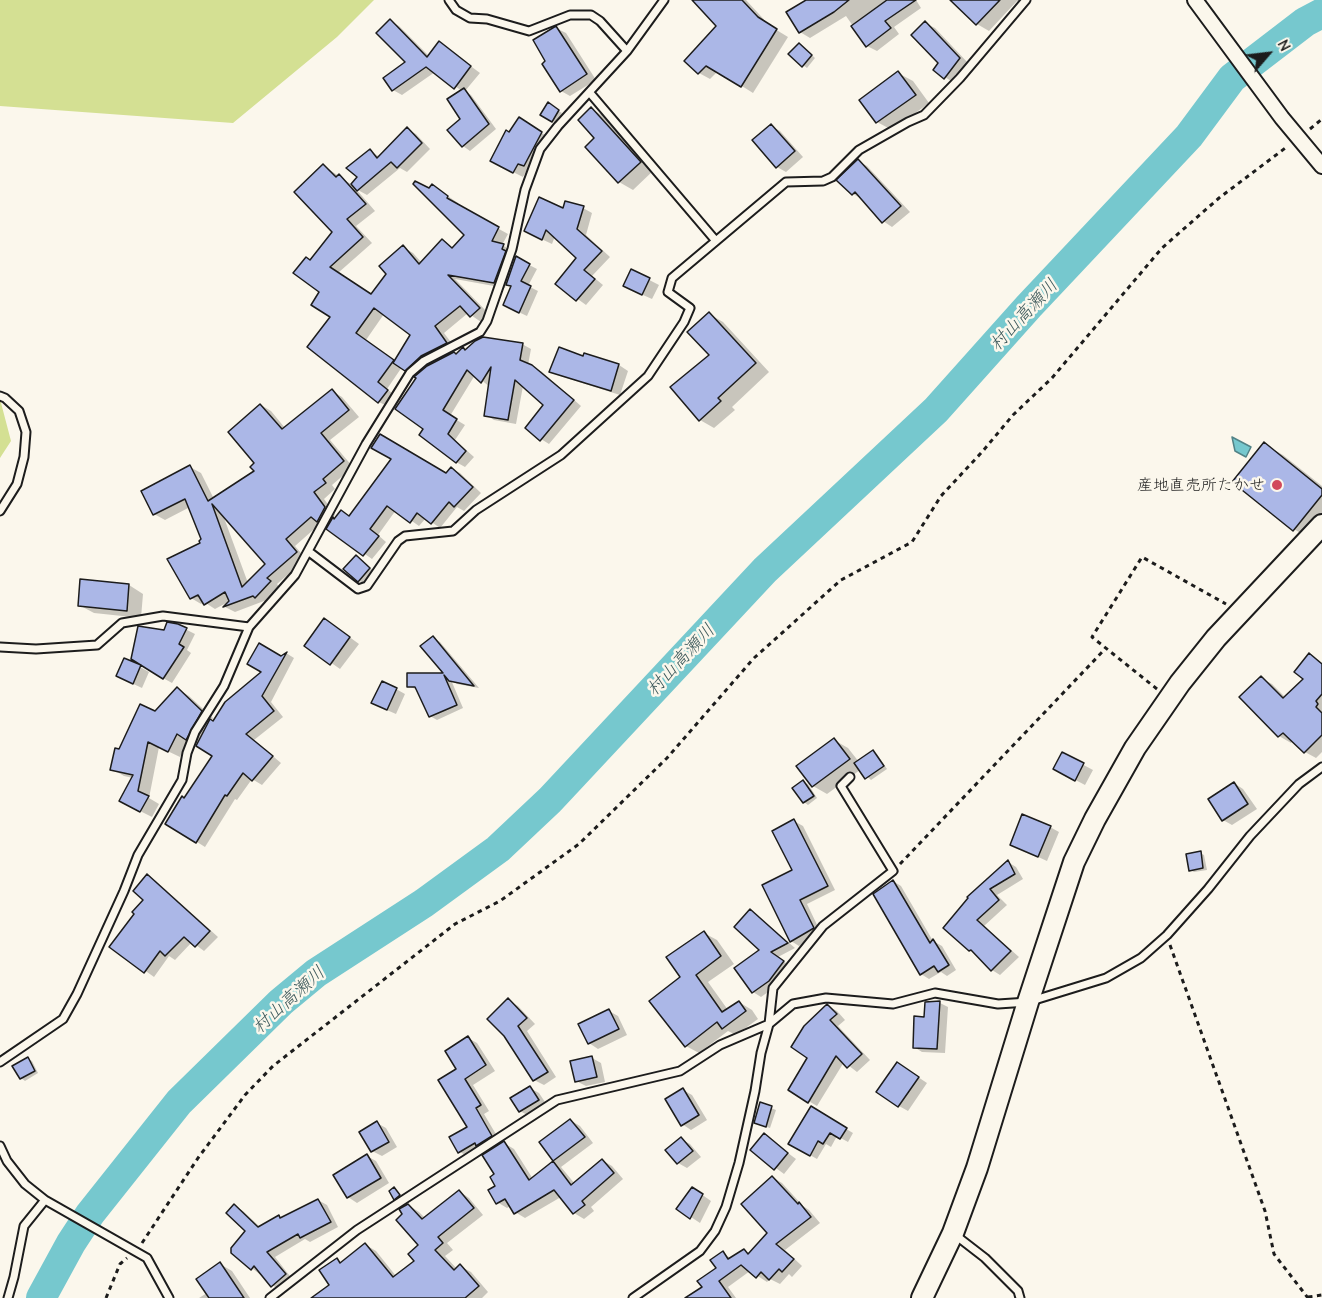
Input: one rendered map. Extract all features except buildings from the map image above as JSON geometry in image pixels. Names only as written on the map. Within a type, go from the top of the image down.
[{"type":"street","points":[[1196,2],[1282,118],[1322,166]]},
{"type":"street","points":[[922,1298],[953,1233],[977,1168],[1074,862],[1113,785],[1169,698],[1216,638],[1322,525]]},
{"type":"lane","points":[[449,0],[456,10],[470,18],[487,19],[528,31],[570,15],[591,15],[600,21],[627,51]]},
{"type":"lane","points":[[0,1062],[63,1019],[77,994],[138,855],[182,780],[187,753],[195,732],[224,686],[249,627],[295,575],[366,444],[410,373],[424,361],[480,332],[487,321],[510,257],[525,190],[540,150],[558,126],[627,51],[664,0]]},
{"type":"lane","points":[[308,551],[358,589],[367,586],[379,572],[398,541],[405,536],[453,531],[476,510],[561,454],[648,376],[684,322],[690,308],[668,291],[672,278],[786,182],[823,181],[832,177],[859,150],[924,115],[960,78],[1026,0]]},
{"type":"lane","points":[[590,93],[716,241]]},
{"type":"lane","points":[[0,396],[19,411],[26,432],[24,457],[17,484],[0,511]]},
{"type":"lane","points":[[0,647],[36,649],[97,645],[122,622],[163,616],[249,627]]},
{"type":"lane","points":[[270,1298],[357,1230],[557,1100],[680,1071],[720,1045],[769,1024],[793,1004],[826,999],[893,1004],[935,993],[998,1004],[1028,1002],[1106,978],[1141,958],[1167,935],[1208,889],[1250,836],[1299,784],[1322,767]]},
{"type":"lane","points":[[633,1298],[700,1251],[715,1231],[726,1207],[739,1163],[755,1091],[761,1053],[769,1024],[773,988],[823,926],[893,871],[841,786],[850,777]]},
{"type":"lane","points":[[0,1146],[7,1161],[24,1184],[45,1200],[54,1203],[147,1258],[169,1298]]},
{"type":"lane","points":[[8,1298],[24,1226],[45,1200]]},
{"type":"lane","points":[[953,1233],[985,1258],[1018,1291],[1020,1298]]},
{"type":"path","points":[[106,1298],[120,1264],[137,1251],[198,1158],[238,1104],[273,1066],[455,924],[500,902],[579,844],[667,758],[754,658],[841,580],[912,542],[941,496],[1013,415],[1052,378],[1162,248],[1218,198],[1299,139],[1322,119]]},
{"type":"path","points":[[1169,698],[1092,638],[1142,557],[1240,612]]},
{"type":"path","points":[[893,871],[1106,648]]},
{"type":"path","points":[[1167,935],[1265,1211],[1274,1254],[1308,1297],[1322,1295]]},
{"type":"green space","points":[[0,0],[374,0],[337,37],[233,123],[0,106]]},
{"type":"green space","points":[[0,399],[11,441],[0,458]]},
{"type":"water","points":[[1232,437],[1251,447],[1246,457],[1235,451]]},
{"type":"waterway","name":"村山高瀬川","points":[[41,1298],[90,1214],[179,1102],[281,1002],[316,973],[424,903],[498,849],[550,800],[765,570],[936,410],[1029,306],[1189,136],[1232,78],[1305,22],[1322,13]]},
{"type":"place","name":"産地直売所たかせ","points":[[1277,485]]}]
